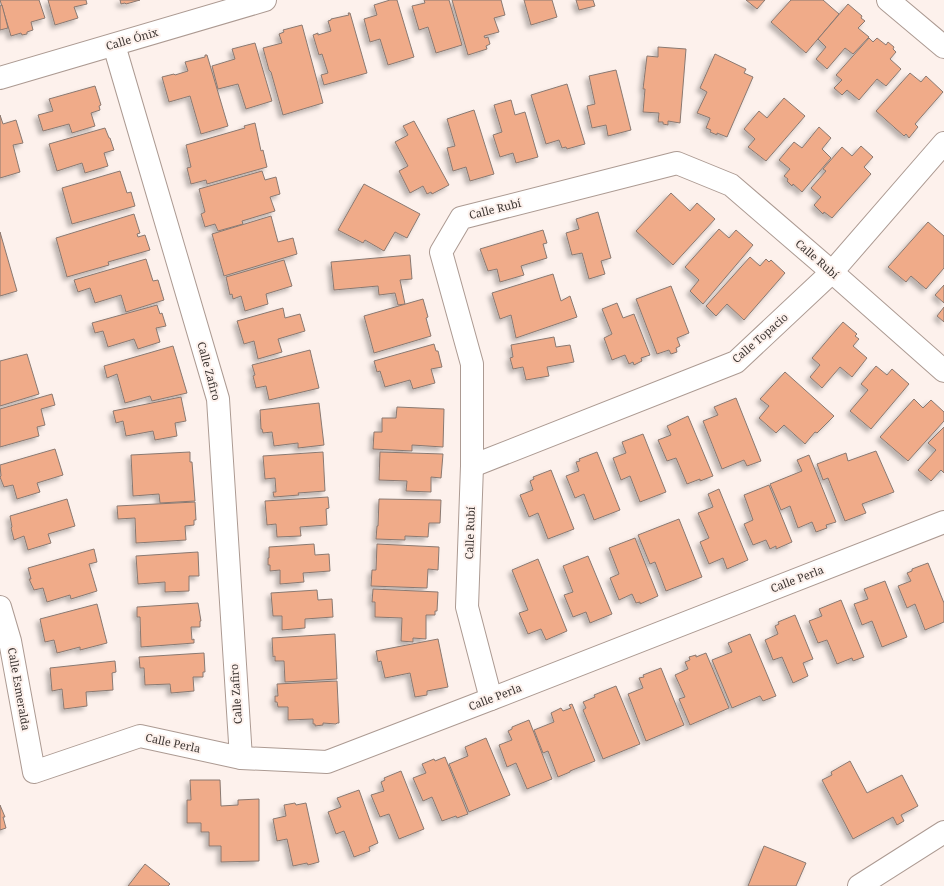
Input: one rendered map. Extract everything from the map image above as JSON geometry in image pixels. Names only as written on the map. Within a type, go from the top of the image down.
[{"type":"street","name":"Calle Ónix","points":[[0,78],[265,0]]},
{"type":"street","points":[[888,0],[944,47]]},
{"type":"street","name":"Calle Zafiro","points":[[114,45],[218,399],[240,758]]},
{"type":"street","name":"Calle Topacio","points":[[472,466],[736,362],[832,272],[944,143]]},
{"type":"street","name":"Calle Rubí","points":[[491,699],[467,607],[472,466],[472,364],[441,252],[461,218],[677,163],[731,185],[944,371]]},
{"type":"street","name":"Calle Perla","points":[[34,772],[140,736],[240,758],[327,762],[944,522]]},
{"type":"street","name":"Calle Esmeralda","points":[[0,607],[10,641],[34,772]]},
{"type":"street","points":[[859,886],[944,832]]},
{"type":"building","points":[[0,0],[39,0],[45,18],[31,22],[33,30],[27,32],[27,34],[22,35],[21,33],[11,36]]},
{"type":"building","points":[[48,0],[86,0],[87,4],[74,7],[78,18],[55,25]]},
{"type":"building","points":[[120,0],[140,0],[121,4]]},
{"type":"building","points":[[390,0],[397,0],[414,57],[388,65],[380,39],[370,42],[364,19],[377,15],[374,5]]},
{"type":"building","points":[[424,0],[449,0],[462,45],[436,53],[428,27],[419,30],[412,6],[425,3]]},
{"type":"building","points":[[452,0],[501,0],[505,15],[494,18],[499,32],[484,36],[485,38],[488,37],[490,44],[486,46],[487,49],[468,55]]},
{"type":"building","points":[[524,0],[552,0],[557,17],[531,25]]},
{"type":"building","points":[[576,0],[593,0],[595,6],[579,10]]},
{"type":"building","points":[[746,0],[765,0],[757,9]]},
{"type":"building","points":[[791,0],[823,0],[839,14],[806,53],[771,22]]},
{"type":"building","points":[[848,4],[862,16],[861,18],[865,21],[858,28],[869,37],[853,54],[845,48],[827,69],[816,59],[826,47],[818,39]]},
{"type":"building","points":[[2,5],[8,28],[0,30],[0,6]]},
{"type":"building","points":[[348,13],[350,13],[367,73],[324,85],[321,75],[328,73],[322,54],[319,55],[313,35],[331,31],[328,21],[349,15]]},
{"type":"building","points":[[302,25],[323,103],[283,115],[263,48],[282,43],[279,34],[284,32],[283,30]]},
{"type":"building","points":[[869,38],[873,42],[877,38],[886,45],[888,42],[894,47],[893,49],[896,52],[890,59],[901,69],[886,86],[877,79],[859,100],[847,90],[842,95],[834,88],[842,80],[836,75]]},
{"type":"building","points":[[255,43],[272,101],[246,109],[238,84],[218,89],[212,66],[235,59],[232,49]]},
{"type":"building","points":[[658,47],[686,49],[680,123],[668,121],[668,125],[663,124],[663,122],[658,122],[659,113],[643,112],[645,89],[643,89],[647,56],[658,57]]},
{"type":"building","points":[[715,54],[746,69],[744,73],[753,77],[727,137],[710,132],[711,130],[706,128],[710,118],[697,113],[707,92],[700,88]]},
{"type":"building","points":[[205,55],[207,55],[228,126],[201,134],[190,96],[169,102],[162,77],[188,71],[185,62],[205,57]]},
{"type":"building","points":[[616,70],[631,130],[608,136],[606,125],[592,128],[587,106],[595,104],[589,76]]},
{"type":"building","points":[[910,73],[921,82],[926,76],[943,92],[915,124],[918,127],[909,138],[906,134],[904,136],[876,111]]},
{"type":"building","points":[[567,84],[585,144],[567,149],[566,147],[562,148],[559,140],[546,144],[531,95]]},
{"type":"building","points":[[95,86],[101,105],[99,106],[100,110],[91,113],[95,126],[72,133],[69,124],[43,131],[38,115],[53,111],[49,99]]},
{"type":"building","points":[[784,98],[805,116],[766,161],[748,147],[755,139],[744,129],[759,111],[767,118]]},
{"type":"building","points":[[511,100],[515,115],[525,112],[538,157],[516,163],[513,153],[500,157],[493,135],[502,132],[494,105]]},
{"type":"building","points":[[474,110],[494,174],[470,181],[466,167],[453,171],[447,148],[455,146],[447,119]]},
{"type":"building","points":[[0,115],[3,124],[16,120],[23,143],[13,145],[20,172],[0,178]]},
{"type":"building","points":[[414,121],[449,185],[432,194],[431,192],[427,194],[423,186],[410,193],[399,171],[408,166],[395,142],[408,135],[403,126]]},
{"type":"building","points":[[255,123],[261,151],[263,150],[267,167],[207,184],[206,180],[191,184],[187,168],[191,167],[186,145],[245,128],[244,126]]},
{"type":"building","points":[[819,127],[831,138],[822,149],[831,158],[802,192],[787,181],[788,179],[784,176],[790,169],[779,160],[794,142],[802,148]]},
{"type":"building","points":[[105,128],[114,150],[104,153],[108,166],[85,173],[82,163],[57,171],[49,144]]},
{"type":"building","points":[[861,146],[873,157],[864,167],[871,174],[832,218],[824,212],[823,214],[814,205],[821,197],[811,188],[826,171],[823,169],[842,147],[852,156]]},
{"type":"building","points":[[120,171],[127,193],[131,192],[135,206],[72,224],[62,188]]},
{"type":"building","points":[[262,171],[265,180],[276,177],[280,194],[270,197],[275,211],[242,221],[243,224],[218,231],[215,224],[205,227],[201,214],[205,212],[199,189]]},
{"type":"building","points":[[364,184],[420,214],[407,238],[395,232],[384,251],[365,240],[363,243],[338,230]]},
{"type":"building","points":[[671,193],[690,211],[697,203],[715,219],[673,265],[636,231]]},
{"type":"building","points":[[598,212],[611,258],[601,261],[605,274],[589,279],[582,253],[572,255],[566,233],[579,229],[576,219]]},
{"type":"building","points":[[134,214],[140,233],[137,234],[138,237],[145,235],[150,250],[108,262],[109,265],[67,277],[56,238]]},
{"type":"building","points":[[271,216],[278,242],[293,238],[297,254],[224,276],[212,234]]},
{"type":"building","points":[[928,222],[944,236],[944,268],[926,289],[911,276],[906,282],[888,267]]},
{"type":"building","points":[[719,229],[729,238],[736,230],[753,245],[703,304],[690,291],[699,280],[685,267]]},
{"type":"building","points":[[543,230],[547,243],[543,244],[547,258],[521,266],[524,275],[500,282],[497,269],[488,271],[480,249]]},
{"type":"building","points":[[0,232],[17,291],[0,296]]},
{"type":"building","points":[[410,255],[412,279],[400,280],[405,304],[398,305],[395,293],[379,295],[378,286],[334,290],[331,262]]},
{"type":"building","points":[[750,257],[760,266],[766,259],[769,262],[771,260],[785,273],[744,320],[727,304],[716,316],[706,306]]},
{"type":"building","points":[[146,259],[153,281],[158,280],[164,300],[126,312],[121,295],[95,303],[90,288],[78,292],[74,280]]},
{"type":"building","points":[[284,260],[292,286],[266,294],[268,304],[245,311],[241,296],[233,299],[232,294],[230,295],[226,277]]},
{"type":"building","points":[[553,274],[561,301],[570,296],[577,317],[516,338],[511,315],[500,319],[492,293]]},
{"type":"building","points":[[944,285],[944,303],[935,295]]},
{"type":"building","points":[[671,286],[689,333],[677,338],[680,346],[676,348],[677,352],[671,354],[669,350],[657,354],[636,299]]},
{"type":"building","points":[[423,299],[431,336],[374,353],[364,316]]},
{"type":"building","points":[[617,303],[623,318],[634,314],[650,355],[641,358],[642,361],[634,365],[633,362],[629,364],[625,355],[612,360],[604,338],[612,334],[602,309]]},
{"type":"building","points":[[157,305],[160,314],[162,313],[166,326],[156,328],[160,342],[138,349],[134,339],[108,347],[103,331],[95,333],[92,323]]},
{"type":"building","points":[[944,307],[944,322],[937,316]]},
{"type":"building","points":[[283,308],[285,318],[300,314],[305,331],[278,339],[282,352],[258,359],[254,341],[244,344],[237,321]]},
{"type":"building","points":[[843,322],[857,334],[855,336],[859,339],[853,346],[867,358],[852,377],[840,367],[822,388],[810,377],[820,365],[812,358]]},
{"type":"building","points":[[554,337],[556,347],[570,345],[574,362],[547,367],[549,376],[526,380],[523,367],[513,369],[510,358],[513,357],[511,345]]},
{"type":"building","points":[[434,344],[436,351],[438,351],[442,367],[431,369],[435,383],[413,389],[410,380],[385,387],[380,371],[377,372],[374,361]]},
{"type":"building","points":[[173,346],[187,393],[152,401],[150,396],[125,403],[117,374],[107,378],[104,366]]},
{"type":"building","points":[[310,350],[319,388],[269,400],[266,386],[256,388],[253,376],[255,375],[252,365]]},
{"type":"building","points":[[27,354],[39,394],[0,406],[0,361]]},
{"type":"building","points":[[876,366],[887,375],[892,369],[909,384],[871,429],[850,411],[868,390],[861,384]]},
{"type":"building","points":[[785,372],[834,416],[817,433],[815,432],[805,444],[784,425],[776,433],[759,418],[769,406],[760,399]]},
{"type":"building","points":[[52,394],[55,405],[41,409],[45,425],[37,427],[39,436],[0,447],[0,409]]},
{"type":"building","points":[[181,397],[186,421],[175,423],[177,436],[155,440],[153,431],[126,436],[123,421],[116,423],[113,411]]},
{"type":"building","points":[[736,398],[761,461],[747,466],[744,460],[722,469],[703,421],[718,415],[714,407]]},
{"type":"building","points":[[914,399],[923,408],[931,400],[944,412],[944,421],[908,461],[880,437]]},
{"type":"building","points":[[319,403],[324,445],[298,448],[298,443],[274,446],[272,432],[263,433],[261,429],[260,410]]},
{"type":"building","points":[[397,407],[444,409],[443,447],[412,445],[412,451],[373,449],[374,432],[382,432],[382,418],[396,418]]},
{"type":"building","points":[[688,416],[713,476],[687,484],[676,458],[667,461],[658,440],[671,435],[667,426]]},
{"type":"building","points":[[944,427],[944,473],[941,470],[931,481],[918,470],[936,450],[928,443]]},
{"type":"building","points":[[643,434],[666,492],[640,502],[630,476],[621,480],[613,458],[626,453],[622,442]]},
{"type":"building","points":[[55,449],[63,475],[37,483],[40,492],[17,499],[13,485],[4,487],[0,477],[0,465]]},
{"type":"building","points":[[876,451],[894,492],[862,504],[866,513],[845,521],[828,478],[823,480],[817,464],[846,453],[848,461]]},
{"type":"building","points":[[190,452],[195,501],[160,503],[159,494],[133,496],[131,455]]},
{"type":"building","points":[[323,452],[325,491],[274,497],[273,492],[276,492],[275,478],[265,479],[263,456]]},
{"type":"building","points":[[380,452],[443,454],[441,478],[431,477],[431,492],[406,491],[407,481],[379,480]]},
{"type":"building","points":[[597,452],[620,510],[594,520],[584,494],[575,498],[566,476],[579,471],[576,462],[580,461],[579,459]]},
{"type":"building","points":[[809,455],[836,522],[826,525],[827,528],[816,532],[812,522],[798,528],[790,506],[781,510],[770,484],[802,471],[797,460]]},
{"type":"building","points":[[551,470],[574,529],[548,539],[538,513],[529,517],[520,495],[533,490],[530,481],[534,479],[533,477]]},
{"type":"building","points":[[769,485],[792,542],[776,549],[776,546],[770,549],[766,540],[753,545],[744,524],[753,520],[744,495]]},
{"type":"building","points":[[719,489],[748,560],[727,569],[723,558],[709,564],[700,542],[709,538],[698,513],[713,507],[708,494]]},
{"type":"building","points":[[328,497],[329,508],[326,509],[327,525],[300,527],[301,536],[277,537],[276,524],[267,525],[265,501]]},
{"type":"building","points":[[67,499],[75,526],[48,534],[51,543],[28,550],[24,536],[14,540],[10,516]]},
{"type":"building","points":[[379,499],[441,500],[440,523],[429,523],[428,537],[405,536],[405,540],[376,539]]},
{"type":"building","points":[[195,502],[196,520],[194,520],[194,525],[185,526],[186,540],[136,543],[135,518],[118,519],[117,506]]},
{"type":"building","points":[[679,519],[702,577],[666,591],[655,562],[650,564],[638,535]]},
{"type":"building","points":[[635,538],[658,596],[640,604],[640,602],[636,603],[632,594],[619,600],[610,578],[619,574],[609,548]]},
{"type":"building","points":[[314,544],[315,555],[329,554],[330,571],[303,573],[304,582],[280,584],[280,570],[270,571],[270,565],[268,565],[269,547]]},
{"type":"building","points":[[377,544],[439,547],[438,570],[428,569],[427,588],[371,586],[372,570],[376,570]]},
{"type":"building","points":[[94,549],[97,562],[89,564],[97,591],[71,599],[70,595],[47,602],[43,588],[34,590],[29,579],[31,579],[28,568]]},
{"type":"building","points":[[198,552],[199,576],[189,576],[189,591],[165,592],[165,582],[138,584],[136,556]]},
{"type":"building","points":[[588,556],[612,614],[590,623],[586,612],[573,617],[564,595],[573,592],[563,566]]},
{"type":"building","points":[[538,559],[567,631],[546,640],[541,629],[528,634],[519,613],[528,610],[512,570]]},
{"type":"building","points":[[928,563],[944,603],[944,622],[925,630],[915,604],[907,608],[898,586],[911,581],[907,573],[912,571],[912,569]]},
{"type":"building","points":[[885,581],[907,637],[882,647],[872,621],[862,625],[854,604],[868,599],[864,589]]},
{"type":"building","points":[[373,589],[438,592],[437,611],[435,611],[435,615],[426,615],[426,639],[413,638],[413,642],[401,641],[402,618],[375,617],[375,602],[372,602]]},
{"type":"building","points":[[317,590],[318,600],[332,599],[333,617],[305,619],[305,628],[282,630],[282,616],[273,616],[271,593]]},
{"type":"building","points":[[841,600],[864,657],[853,661],[852,658],[837,664],[827,640],[818,643],[809,621],[822,616],[819,609]]},
{"type":"building","points":[[198,603],[201,621],[200,627],[191,627],[192,640],[194,639],[194,643],[141,647],[140,617],[137,617],[137,607]]},
{"type":"building","points":[[97,604],[107,643],[80,650],[80,647],[57,653],[54,640],[45,642],[40,619]]},
{"type":"building","points":[[795,615],[813,659],[803,663],[808,676],[793,683],[782,657],[773,660],[765,640],[778,634],[775,626],[779,624],[778,622]]},
{"type":"building","points":[[335,634],[337,679],[285,682],[284,661],[275,661],[275,656],[273,657],[272,638]]},
{"type":"building","points":[[750,634],[776,696],[763,701],[760,696],[732,708],[712,660],[732,652],[728,643]]},
{"type":"building","points":[[438,639],[448,687],[427,691],[427,695],[415,697],[410,673],[385,678],[381,661],[378,662],[376,651]]},
{"type":"building","points":[[204,653],[205,672],[203,672],[203,677],[193,677],[194,691],[171,693],[170,684],[145,685],[144,668],[140,668],[139,657]]},
{"type":"building","points":[[706,653],[729,708],[690,725],[679,699],[685,697],[675,675],[688,669],[685,662],[690,660],[689,657],[696,655],[696,657]]},
{"type":"building","points":[[115,661],[116,672],[112,673],[113,690],[86,692],[87,706],[64,709],[62,689],[52,691],[50,668]]},
{"type":"building","points":[[661,668],[684,725],[646,741],[628,694],[643,688],[639,678]]},
{"type":"building","points":[[337,681],[339,723],[323,723],[323,725],[315,726],[315,724],[313,724],[313,719],[288,720],[288,707],[278,707],[277,702],[275,702],[275,696],[278,696],[277,684]]},
{"type":"building","points":[[616,686],[640,744],[603,759],[583,710],[586,708],[583,702],[595,697],[594,695]]},
{"type":"building","points":[[572,704],[595,761],[558,777],[548,751],[543,753],[534,730],[554,722],[551,713],[561,708],[563,711],[571,708],[569,705]]},
{"type":"building","points":[[529,720],[552,779],[527,789],[516,763],[507,767],[499,745],[512,740],[508,731],[512,729],[512,727]]},
{"type":"building","points":[[486,738],[510,795],[469,812],[449,764],[468,756],[465,747]]},
{"type":"building","points":[[445,757],[468,814],[442,821],[432,797],[423,801],[413,778],[426,773],[422,764],[434,759],[435,761]]},
{"type":"building","points":[[850,761],[867,793],[902,775],[918,806],[901,815],[904,821],[897,825],[893,817],[853,839],[822,780],[832,775],[831,772]]},
{"type":"building","points":[[401,771],[424,829],[399,839],[389,814],[380,817],[371,795],[384,791],[381,782],[385,780],[384,778]]},
{"type":"building","points":[[190,780],[220,780],[221,806],[238,805],[238,800],[259,799],[259,861],[221,862],[221,846],[209,846],[209,832],[201,832],[201,823],[187,823],[187,800],[191,800]]},
{"type":"building","points":[[359,790],[378,843],[369,847],[370,851],[354,857],[344,831],[336,834],[328,812],[341,807],[337,798]]},
{"type":"building","points":[[295,803],[296,805],[306,803],[319,862],[308,865],[307,863],[293,866],[287,839],[277,841],[273,819],[286,816],[284,805]]},
{"type":"building","points":[[0,805],[5,817],[3,817],[6,828],[0,830]]},
{"type":"building","points":[[764,846],[806,863],[796,886],[748,886]]},
{"type":"building","points":[[145,864],[170,884],[168,886],[128,886]]}]
